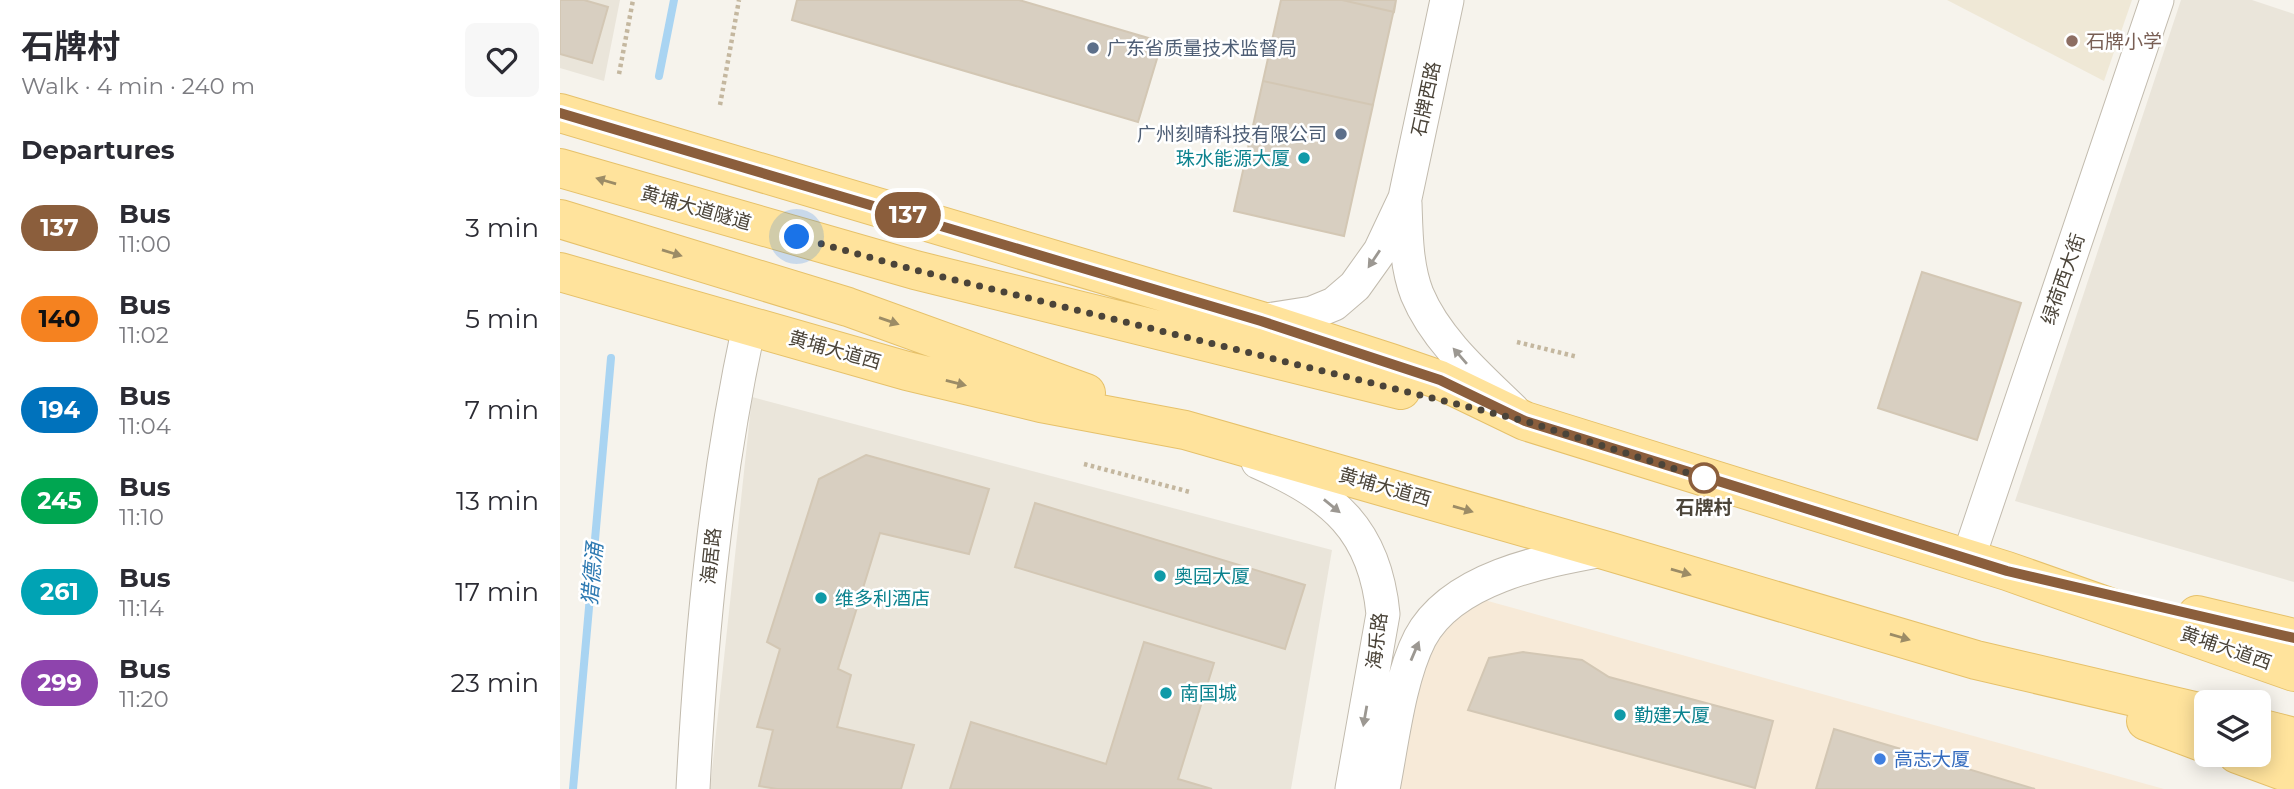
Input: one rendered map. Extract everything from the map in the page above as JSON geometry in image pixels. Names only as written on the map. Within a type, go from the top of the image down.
[{"type":"main road","name":"黄埔大道西","points":[[560,113],[1261,321],[1440,380],[1525,421],[2007,571],[2294,672]]},
{"type":"main road","name":"黄埔大道隧道","points":[[560,168],[915,270],[1525,421]]},
{"type":"main road","points":[[560,219],[848,307],[1185,430]]},
{"type":"main road","name":"黄埔大道西","points":[[560,272],[1000,394],[1185,430],[1976,660],[2194,711]]},
{"type":"main road","points":[[2007,571],[2294,638]]},
{"type":"main road","points":[[1976,660],[2194,739]]},
{"type":"main road","points":[[2271,731],[2294,737]]},
{"type":"main road","points":[[2271,767],[2294,775]]},
{"type":"street","name":"石牌西路","points":[[1405,198],[1447,0]]},
{"type":"street","name":"绿荷西大街","points":[[1968,559],[2157,0]]},
{"type":"street","points":[[1261,321],[1312,313],[1334,304],[1355,286],[1380,251],[1405,198]]},
{"type":"street","points":[[1405,198],[1406,236],[1417,293],[1439,331],[1474,372],[1525,421]]},
{"type":"street","name":"海居路","points":[[693,789],[703,632],[715,517],[748,326]]},
{"type":"street","name":"海乐路","points":[[1185,430],[1278,471],[1319,495],[1336,507],[1357,530],[1372,559],[1380,585],[1383,614],[1352,789]]},
{"type":"street","name":"海乐路","points":[[1383,789],[1410,662],[1420,638],[1430,624],[1444,609],[1485,583],[1530,565],[1604,550]]},
{"type":"path","points":[[619,74],[633,0]]},
{"type":"path","points":[[720,105],[739,0]]},
{"type":"path","points":[[1517,342],[1578,357]]},
{"type":"path","points":[[1084,464],[1190,492]]},
{"type":"shaded area","points":[[560,0],[620,0],[604,81],[560,68]]},
{"type":"shaded area","name":"石牌小学","points":[[1947,0],[2132,0],[2104,81]]},
{"type":"shaded area","points":[[2181,0],[2252,0],[2294,14],[2294,582],[2015,501]]},
{"type":"shaded area","points":[[752,397],[1332,550],[1291,789],[710,789]]},
{"type":"shaded area","points":[[1477,598],[2164,789],[1397,789],[1418,676],[1439,632]]},
{"type":"building","points":[[560,0],[584,0],[608,7],[592,63],[560,54]]},
{"type":"building","points":[[797,0],[1019,0],[1162,42],[1138,122],[792,20]]},
{"type":"building","points":[[1281,0],[1396,0],[1344,236],[1234,211]]},
{"type":"building","points":[[1342,0],[1396,0],[1394,12]]},
{"type":"building","name":"珠水能源大厦","points":[[1263,81],[1373,105],[1344,236],[1234,211]]},
{"type":"building","points":[[1922,272],[2021,303],[1977,440],[1878,408]]},
{"type":"building","name":"维多利酒店","points":[[866,455],[989,489],[969,554],[880,533],[838,669],[851,675],[837,727],[914,745],[901,789],[777,789],[759,786],[773,730],[757,727],[780,649],[767,642],[819,479]]},
{"type":"building","name":"奥园大厦","points":[[1035,503],[1305,585],[1285,649],[1015,567]]},
{"type":"building","name":"南国城","points":[[1144,642],[1214,663],[1178,779],[1212,789],[950,789],[971,722],[1106,764]]},
{"type":"building","name":"勤建大厦","points":[[1523,652],[1582,660],[1609,677],[1773,721],[1755,788],[1468,710],[1489,658]]},
{"type":"building","name":"高志大厦","points":[[1834,729],[2035,789],[1816,789]]},
{"type":"waterway","points":[[659,76],[674,0]]},
{"type":"waterway","name":"猎德涌","points":[[573,789],[611,358]]},
{"type":"bus line","name":"137","points":[[560,113],[1261,321],[1440,380],[1525,421],[2007,571],[2294,638]]},
{"type":"place","name":"石牌小学","points":[[2072,41]]},
{"type":"place","name":"广东省质量技术监督局","points":[[1093,48]]},
{"type":"place","name":"广州刻晴科技有限公司","points":[[1341,134]]},
{"type":"place","name":"珠水能源大厦","points":[[1304,158]]},
{"type":"place","name":"石牌村","points":[[1704,478]]},
{"type":"place","name":"奥园大厦","points":[[1160,576]]},
{"type":"place","name":"维多利酒店","points":[[821,598]]},
{"type":"place","name":"南国城","points":[[1166,693]]},
{"type":"place","name":"勤建大厦","points":[[1620,715]]},
{"type":"place","name":"高志大厦","points":[[1880,759]]},
{"type":"route","points":[[797,237],[915,270],[1525,421],[1704,478]]}]
